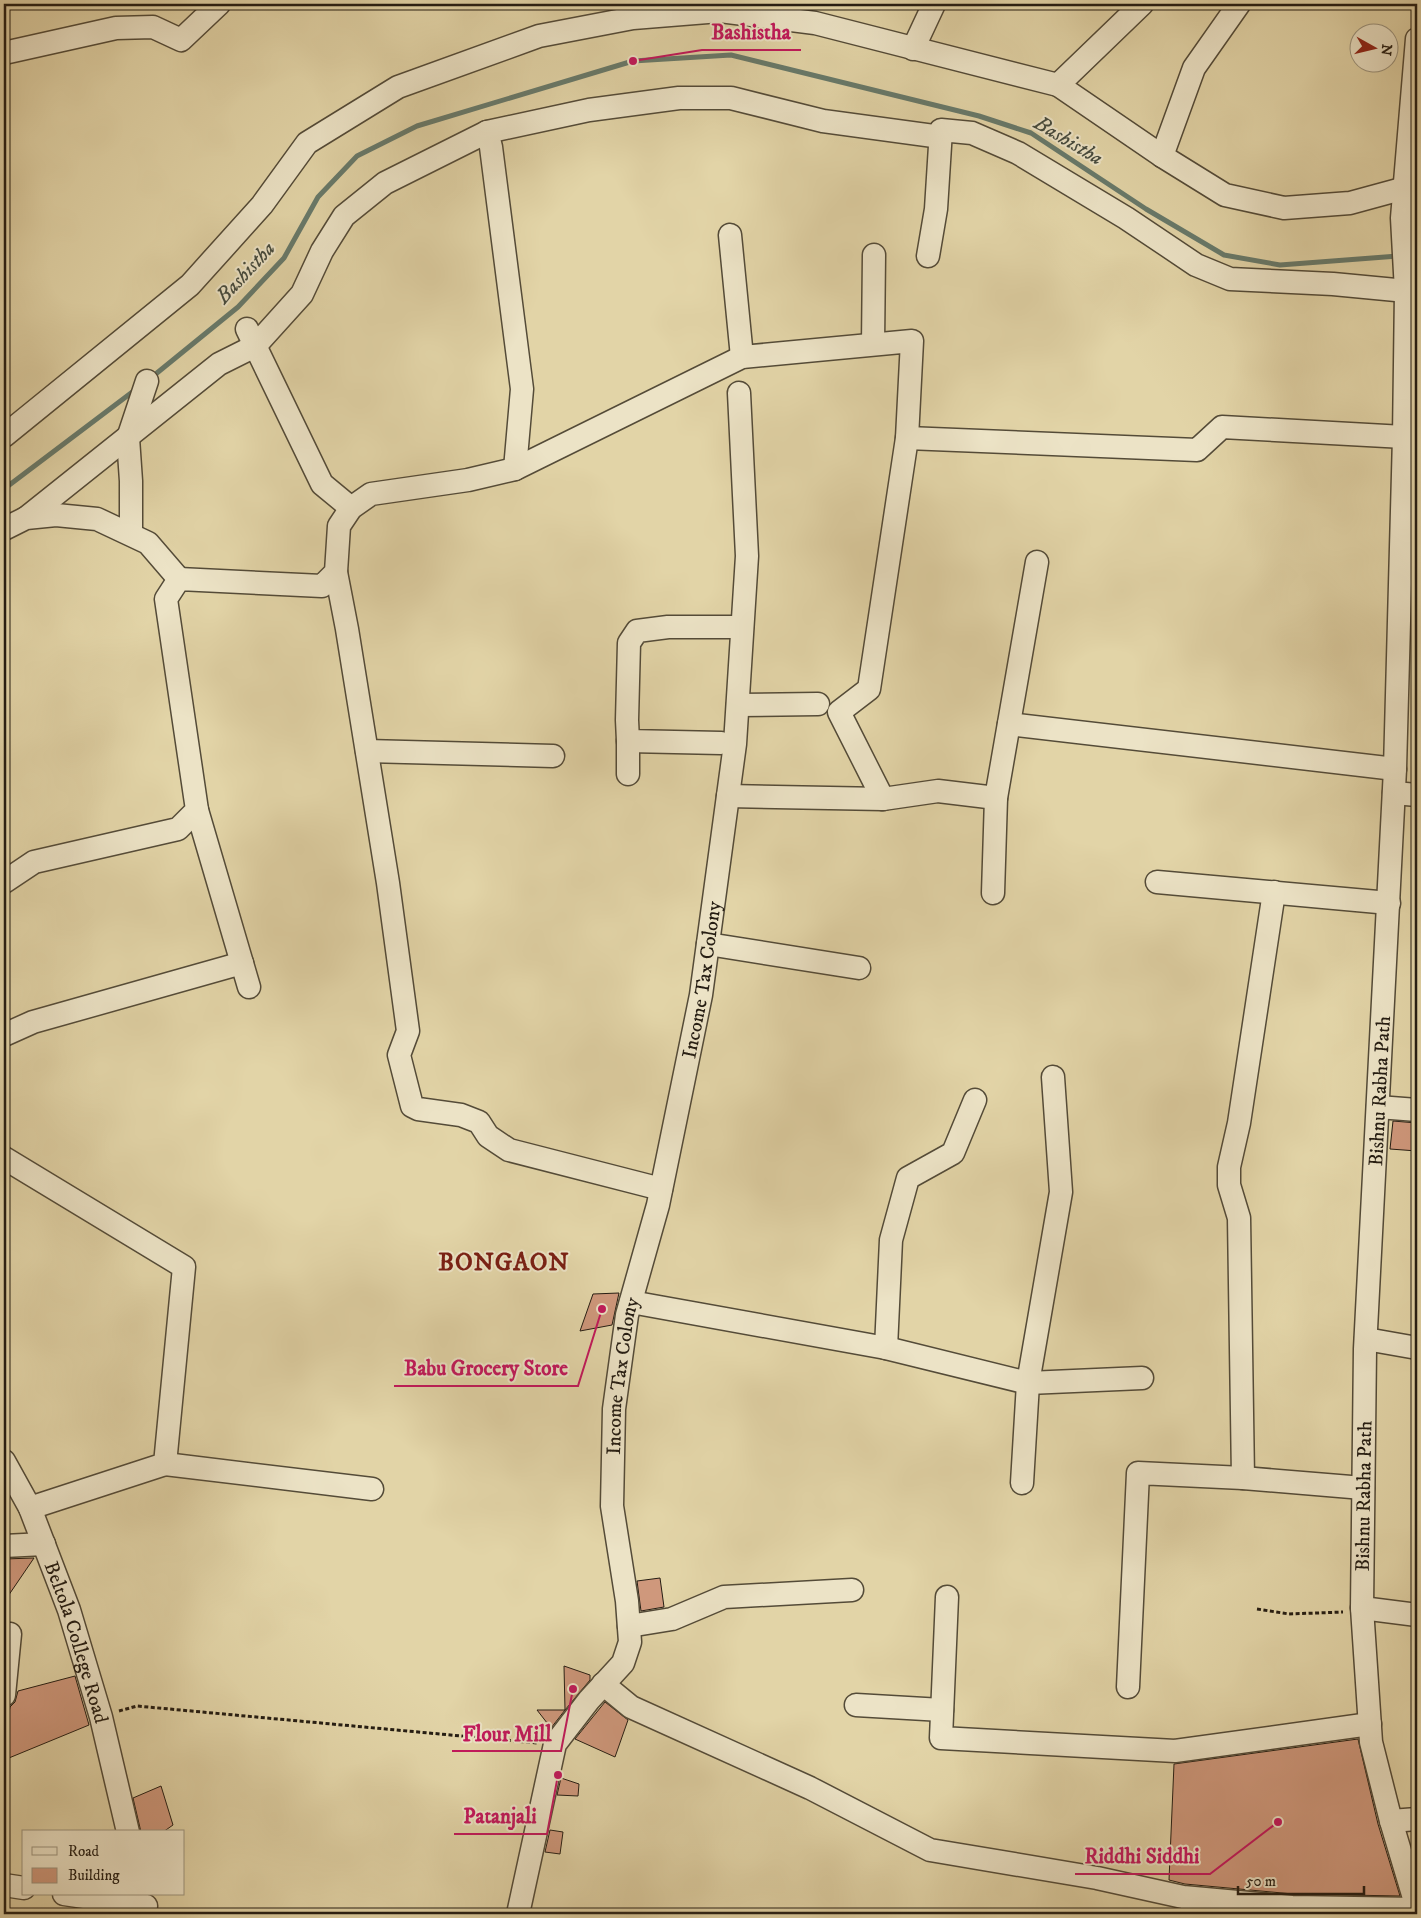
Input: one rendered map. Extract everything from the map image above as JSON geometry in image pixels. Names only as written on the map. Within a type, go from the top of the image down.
[{"type":"street","points":[[4,53],[116,28],[153,27],[181,40],[219,4]]},
{"type":"street","points":[[913,49],[934,4]]},
{"type":"street","points":[[1058,86],[1142,4]]},
{"type":"street","points":[[1162,156],[1194,68],[1239,4]]},
{"type":"street","points":[[4,436],[190,285],[262,205],[307,143],[398,87],[539,36],[634,11],[720,11],[815,23],[1058,86],[1162,156],[1225,195],[1284,208],[1350,203],[1411,188]]},
{"type":"street","name":"Bishnu Rabha Path","points":[[1417,39],[1411,188],[1402,218],[1405,268],[1411,292],[1408,423],[1408,630],[1395,768],[1366,1339],[1363,1488],[1357,1610],[1371,1742],[1391,1821],[1417,1909]]},
{"type":"street","points":[[4,529],[26,518],[128,438],[220,364],[302,294],[322,251],[344,216],[385,182],[486,132],[589,110],[680,98],[731,98],[823,120],[941,137]]},
{"type":"street","points":[[928,256],[936,209],[942,130],[972,133],[1018,153],[1118,213],[1196,265],[1230,279],[1333,284],[1411,292]]},
{"type":"street","points":[[486,132],[491,147],[522,389],[515,469]]},
{"type":"street","points":[[730,235],[742,357]]},
{"type":"street","points":[[873,344],[874,255]]},
{"type":"street","points":[[251,337],[322,484],[351,508]]},
{"type":"street","points":[[661,1189],[509,1150],[488,1136],[479,1122],[461,1116],[418,1110],[412,1106],[399,1055],[408,1031],[388,883],[336,572],[339,526],[351,508],[371,494],[468,480],[515,469],[742,357],[912,341],[908,438],[869,689],[839,712],[883,799]]},
{"type":"street","points":[[131,533],[131,481],[128,438],[147,381]]},
{"type":"street","name":"Income Tax Colony","points":[[518,1914],[555,1744],[603,1684],[623,1663],[630,1642],[612,1506],[614,1409],[631,1302],[661,1189],[701,995],[727,807],[738,705],[747,556],[739,393]]},
{"type":"street","points":[[908,438],[1196,450],[1222,427],[1408,423]]},
{"type":"street","points":[[26,518],[56,514],[97,519],[131,533],[148,543],[179,579],[322,586],[336,572]]},
{"type":"street","points":[[993,893],[996,798],[1037,562]]},
{"type":"street","points":[[179,579],[166,598],[197,810],[249,987]]},
{"type":"street","points":[[628,774],[629,644],[637,630],[668,627],[742,627]]},
{"type":"street","points":[[738,705],[818,704]]},
{"type":"street","points":[[1009,724],[1395,768]]},
{"type":"street","points":[[628,741],[720,743]]},
{"type":"street","points":[[366,751],[552,756]]},
{"type":"street","points":[[727,807],[883,799],[938,791],[996,798]]},
{"type":"street","points":[[1394,793],[1417,795]]},
{"type":"street","points":[[4,882],[34,862],[178,829],[197,810]]},
{"type":"street","points":[[1157,882],[1389,902]]},
{"type":"street","points":[[1243,1478],[1239,1218],[1228,1185],[1229,1167],[1239,1122],[1274,892]]},
{"type":"street","points":[[708,944],[859,968]]},
{"type":"street","points":[[4,1035],[33,1022],[242,963]]},
{"type":"street","points":[[1022,1483],[1028,1383],[1062,1192],[1053,1077]]},
{"type":"street","points":[[886,1348],[891,1240],[908,1178],[953,1153],[975,1100]]},
{"type":"street","points":[[1378,1107],[1417,1110]]},
{"type":"street","points":[[4,1158],[184,1266],[165,1464]]},
{"type":"street","points":[[631,1302],[886,1348],[1028,1383],[1142,1378]]},
{"type":"street","points":[[1366,1339],[1417,1348]]},
{"type":"street","name":"Beltola College Road","points":[[4,1462],[30,1508],[69,1610],[101,1717],[128,1830]]},
{"type":"street","points":[[30,1508],[165,1464],[372,1489]]},
{"type":"street","points":[[1128,1687],[1138,1473],[1243,1478],[1363,1488]]},
{"type":"street","points":[[4,1546],[44,1544]]},
{"type":"street","points":[[629,1626],[672,1618],[724,1597],[852,1590]]},
{"type":"street","points":[[948,1597],[941,1738],[1175,1751],[1370,1724]]},
{"type":"street","points":[[1357,1610],[1417,1615]]},
{"type":"street","points":[[4,1695],[10,1634]]},
{"type":"street","points":[[603,1684],[631,1707],[810,1788],[930,1850],[1097,1878],[1183,1897],[1292,1906],[1417,1909]]},
{"type":"street","points":[[856,1704],[942,1710]]},
{"type":"street","points":[[1391,1821],[1417,1819]]},
{"type":"street","points":[[4,1885],[22,1888]]},
{"type":"street","points":[[79,1896],[146,1905]]},
{"type":"path","points":[[1257,1609],[1289,1614],[1357,1610]]},
{"type":"path","points":[[101,1717],[138,1706],[555,1744]]},
{"type":"building","points":[[1393,1121],[1417,1123],[1417,1151],[1390,1149]]},
{"type":"building","points":[[619,1293],[612,1325],[580,1331],[593,1294]]},
{"type":"building","points":[[34,1558],[4,1602],[4,1559]]},
{"type":"building","points":[[660,1578],[664,1607],[641,1611],[637,1581]]},
{"type":"building","points":[[564,1666],[590,1675],[590,1680],[565,1710]]},
{"type":"building","points":[[75,1676],[89,1725],[4,1760],[4,1740],[10,1707],[15,1702],[18,1691]]},
{"type":"building","points":[[605,1702],[628,1720],[615,1757],[575,1739]]},
{"type":"building","points":[[537,1710],[565,1710],[551,1728]]},
{"type":"building","points":[[1358,1739],[1378,1824],[1400,1896],[1293,1894],[1185,1884],[1169,1880],[1174,1764]]},
{"type":"building","points":[[561,1778],[579,1784],[578,1796],[557,1795]]},
{"type":"building","points":[[161,1786],[173,1825],[166,1830],[141,1830],[133,1798]]},
{"type":"building","points":[[550,1830],[563,1832],[560,1854],[545,1852]]},
{"type":"waterway","name":"Bashistha","points":[[152,377],[238,307],[284,258],[318,197],[357,156],[417,126],[633,61],[731,55],[979,116],[1031,133],[1146,209],[1224,255],[1280,265],[1398,256]]},
{"type":"waterway","name":"Bashistha","points":[[4,489],[135,390]]},
{"type":"place","name":"Bashistha","points":[[633,61]]},
{"type":"place","name":"Babu Grocery Store","points":[[602,1309]]},
{"type":"place","name":"Flour Mill","points":[[573,1689]]},
{"type":"place","name":"Patanjali","points":[[558,1775]]},
{"type":"place","name":"Riddhi Siddhi","points":[[1278,1822]]},
{"type":"district","name":"BONGAON","points":[[504,1261]]}]
